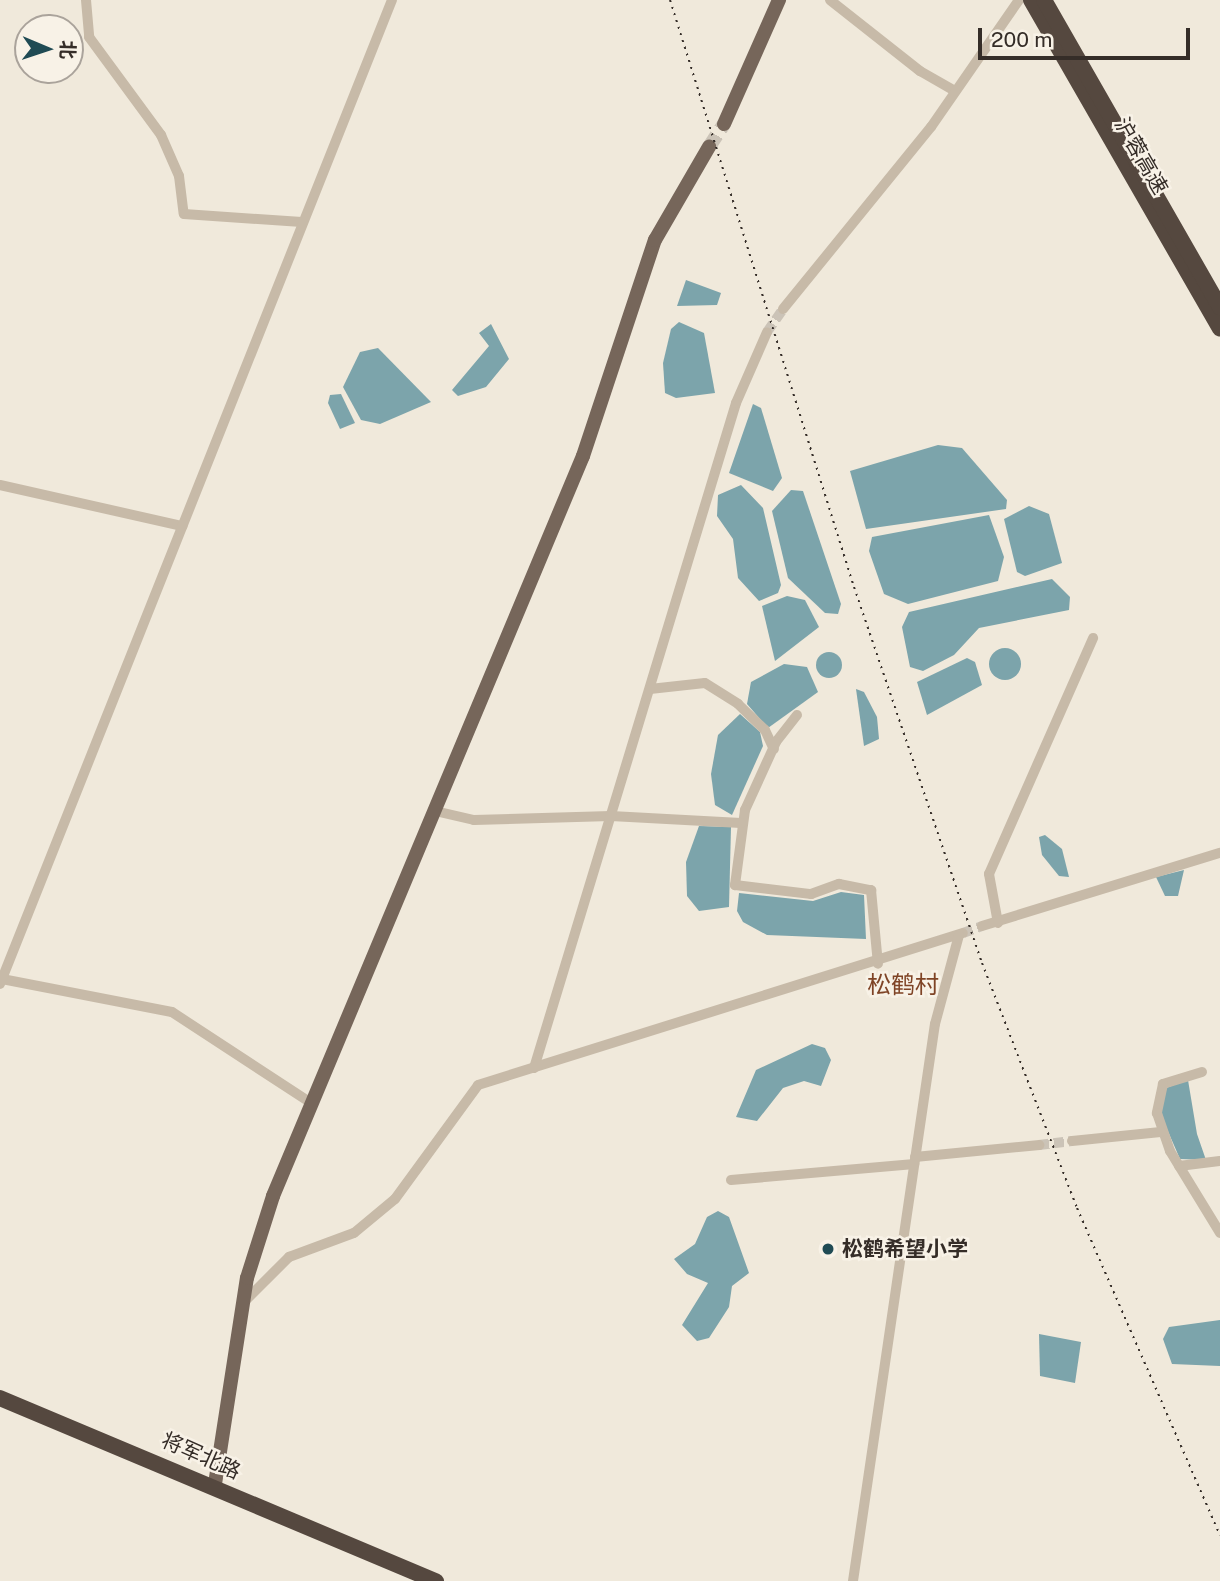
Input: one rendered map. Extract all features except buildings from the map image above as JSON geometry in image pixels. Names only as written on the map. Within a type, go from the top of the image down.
[{"type":"highway","name":"沪蓉高速","points":[[1031,0],[1220,329]]},
{"type":"highway","name":"沪蓉高速","points":[[1044,0],[1220,307]]},
{"type":"highway","name":"将军北路","points":[[0,1390],[215,1484],[251,1503]]},
{"type":"highway","name":"将军北路","points":[[0,1398],[251,1503]]},
{"type":"highway","points":[[251,1503],[436,1581]]},
{"type":"main road","points":[[724,124],[779,0]]},
{"type":"main road","points":[[215,1484],[244,1302],[266,1213],[583,456],[654,240],[709,147]]},
{"type":"street","points":[[86,0],[89,37],[161,135],[178,176],[184,214],[302,222]]},
{"type":"street","points":[[311,1103],[172,1012],[1,982],[392,0]]},
{"type":"street","points":[[830,0],[920,71],[956,91]]},
{"type":"street","points":[[783,309],[956,91],[1019,0]]},
{"type":"street","points":[[534,1068],[736,402],[767,332]]},
{"type":"street","points":[[0,485],[182,526]]},
{"type":"street","points":[[998,923],[989,874],[1093,638]]},
{"type":"street","points":[[650,690],[705,683],[738,704],[765,730],[774,749]]},
{"type":"street","points":[[797,715],[774,749],[741,823],[735,885],[811,894],[839,884],[871,890],[878,964]]},
{"type":"street","points":[[435,811],[474,820],[611,816],[741,823]]},
{"type":"street","points":[[982,926],[1220,853]]},
{"type":"street","points":[[244,1302],[289,1257],[354,1233],[396,1199],[436,1149],[474,1088],[878,964],[961,934],[935,1024],[853,1581]]},
{"type":"street","points":[[1202,1072],[1163,1084],[1157,1105],[1161,1132],[1220,1233]]},
{"type":"street","points":[[1072,1141],[1161,1132]]},
{"type":"street","points":[[731,1180],[1039,1145]]},
{"type":"street","points":[[1180,1166],[1220,1161]]},
{"type":"water","points":[[686,280],[721,293],[717,305],[677,306]]},
{"type":"water","points":[[679,322],[704,333],[715,393],[676,398],[665,393],[663,363],[671,329]]},
{"type":"water","points":[[491,324],[509,359],[486,387],[458,396],[452,390],[489,346],[479,333]]},
{"type":"water","points":[[378,348],[431,402],[380,424],[361,420],[343,387],[360,352]]},
{"type":"water","points":[[341,394],[355,423],[340,429],[328,403],[330,395]]},
{"type":"water","points":[[753,404],[761,408],[782,478],[773,491],[729,473]]},
{"type":"water","points":[[938,445],[962,448],[1007,500],[1006,509],[866,529],[850,471]]},
{"type":"water","points":[[741,485],[763,508],[781,585],[778,593],[759,601],[738,578],[733,539],[717,516],[718,495]]},
{"type":"water","points":[[791,490],[803,491],[841,604],[838,614],[825,613],[788,578],[772,511]]},
{"type":"water","points":[[1029,506],[1049,514],[1062,563],[1025,576],[1017,572],[1004,519]]},
{"type":"water","points":[[989,515],[1004,557],[998,581],[908,604],[884,594],[869,551],[872,537]]},
{"type":"water","points":[[1052,579],[1070,597],[1069,610],[979,628],[954,655],[923,671],[910,667],[902,627],[909,612]]},
{"type":"water","points":[[787,596],[805,600],[819,627],[775,661],[762,606]]},
{"type":"water","points":[[1005,648],[1017,652],[1021,664],[1017,676],[1005,680],[993,676],[989,664],[993,652]]},
{"type":"water","points":[[829,652],[838,656],[842,665],[838,674],[829,678],[820,674],[816,665],[820,656]]},
{"type":"water","points":[[967,658],[975,662],[982,685],[927,715],[917,682]]},
{"type":"water","points":[[784,664],[807,667],[818,692],[768,728],[747,704],[751,682]]},
{"type":"water","points":[[856,689],[864,692],[877,717],[879,739],[864,746]]},
{"type":"water","points":[[740,714],[760,732],[763,746],[732,815],[715,805],[711,774],[718,735]]},
{"type":"water","points":[[699,826],[731,827],[729,907],[699,911],[687,896],[686,862]]},
{"type":"water","points":[[1045,835],[1062,849],[1069,877],[1059,876],[1042,855],[1039,837]]},
{"type":"water","points":[[1184,870],[1178,896],[1165,896],[1156,877]]},
{"type":"water","points":[[841,892],[864,895],[866,939],[767,935],[743,922],[737,911],[739,893],[813,901]]},
{"type":"water","points":[[812,1044],[825,1048],[831,1060],[821,1086],[804,1081],[783,1088],[757,1121],[736,1117],[756,1070]]},
{"type":"water","points":[[1188,1080],[1197,1134],[1206,1160],[1180,1159],[1160,1113],[1166,1088]]},
{"type":"water","points":[[718,1211],[729,1217],[749,1273],[732,1286],[729,1307],[709,1338],[697,1341],[682,1325],[708,1283],[687,1274],[674,1259],[695,1244],[707,1217]]},
{"type":"water","points":[[1220,1320],[1220,1366],[1172,1364],[1163,1339],[1169,1327]]},
{"type":"water","points":[[1039,1334],[1081,1342],[1075,1383],[1040,1376]]},
{"type":"tunnel","points":[[709,147],[724,124]]},
{"type":"tunnel","points":[[767,332],[783,309]]},
{"type":"tunnel","points":[[963,933],[982,926]]},
{"type":"tunnel","points":[[1039,1145],[1072,1141]]},
{"type":"railway","points":[[670,0],[854,587],[982,963],[1077,1208],[1220,1535]]},
{"type":"place","name":"松鹤希望小学","points":[[828,1249]]},
{"type":"district","name":"松鹤村","points":[[903,985]]}]
